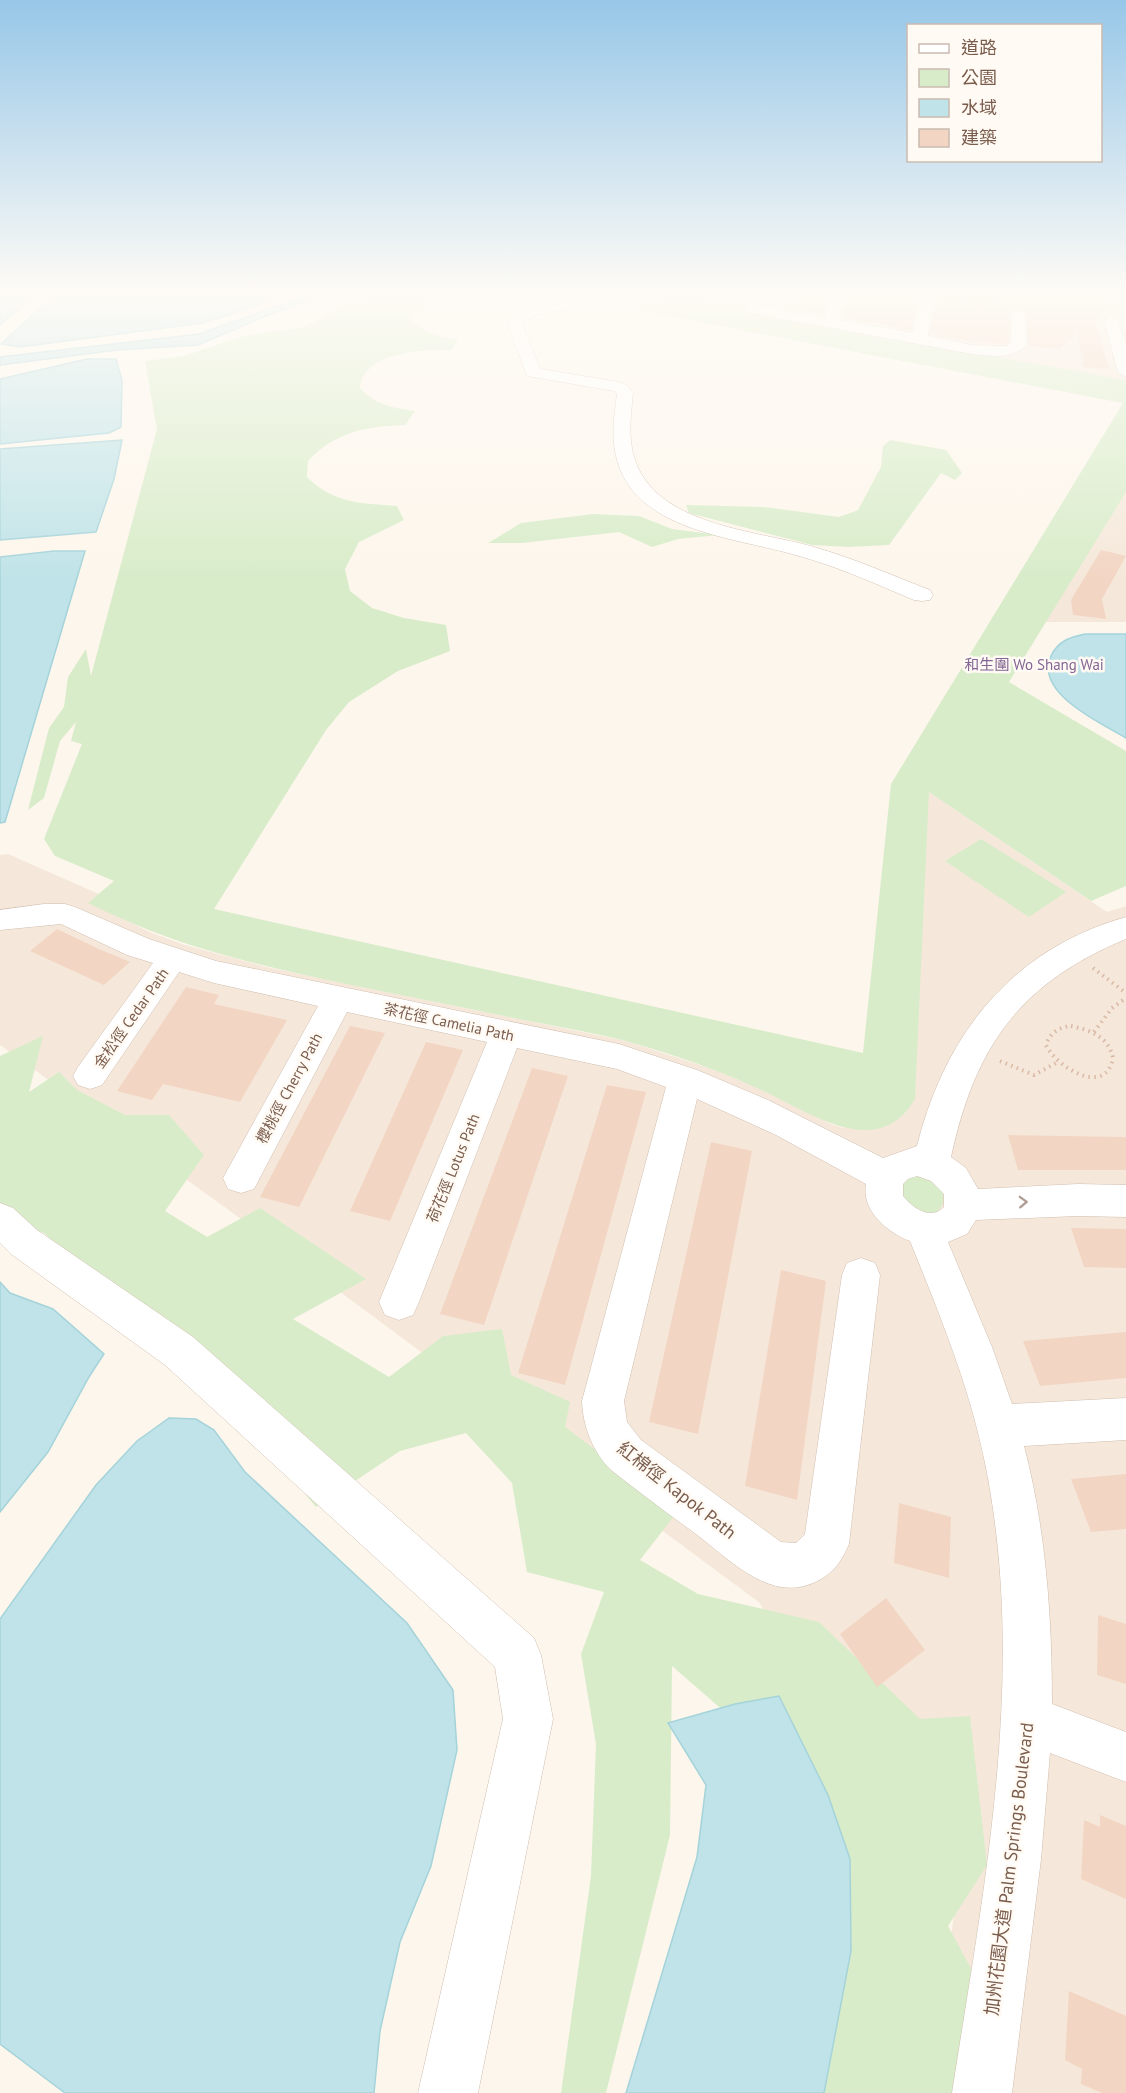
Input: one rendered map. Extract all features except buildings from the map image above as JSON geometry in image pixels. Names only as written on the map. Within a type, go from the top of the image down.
[{"type":"street","points":[[617,387],[625,393],[621,447],[624,458],[644,493],[664,510],[690,520],[808,552],[922,595]]},
{"type":"street","name":"茶花徑 Camelia Path","points":[[0,920],[44,914],[65,914],[172,959],[256,982],[619,1058],[685,1079],[750,1105],[794,1126],[885,1177]]},
{"type":"street","points":[[931,1164],[945,1101],[970,1048],[988,1022],[1009,999],[1058,960],[1085,944],[1126,927]]},
{"type":"street","name":"金松徑 Cedar Path","points":[[90,1076],[172,959]]},
{"type":"street","name":"櫻桃徑 Cherry Path","points":[[241,1178],[338,999]]},
{"type":"street","name":"荷花徑 Lotus Path","points":[[399,1302],[506,1034]]},
{"type":"street","name":"紅棉徑 Kapok Path","points":[[685,1079],[603,1401],[605,1425],[609,1437],[626,1455],[769,1561],[783,1566],[801,1567],[815,1558],[826,1544],[861,1275]]},
{"type":"street","points":[[917,1161],[931,1164],[945,1171],[956,1180],[963,1192],[964,1205],[960,1216],[952,1225],[939,1229],[924,1229],[908,1224],[894,1215],[885,1202],[882,1189],[885,1177],[892,1168],[917,1161]]},
{"type":"street","points":[[964,1205],[1078,1200],[1126,1201]]},
{"type":"street","points":[[0,1219],[24,1242],[179,1351],[517,1655],[528,1719],[448,2093]]},
{"type":"street","name":"加州花園大道 Palm Springs Boulevard","points":[[924,1229],[974,1348],[997,1426],[1008,1469],[1024,1576],[1028,1659],[1022,1795],[982,2093]]},
{"type":"street","points":[[997,1426],[1126,1419]]},
{"type":"street","points":[[1027,1719],[1126,1757]]},
{"type":"path","points":[[1086,963],[1126,993]]},
{"type":"path","points":[[1094,1032],[1112,1008],[1126,998]]},
{"type":"path","points":[[1071,1026],[1094,1032],[1104,1039],[1113,1055],[1113,1064],[1108,1070],[1089,1076],[1065,1070],[1056,1063],[1046,1045],[1053,1031],[1071,1026]]},
{"type":"path","points":[[997,1060],[1034,1075],[1056,1063]]},
{"type":"shaded area","points":[[1126,458],[1126,622],[1015,622]]},
{"type":"shaded area","points":[[929,792],[1107,912],[1126,906],[1126,2093],[929,2093],[969,1807],[798,1683],[760,1603],[255,1229],[0,1045],[0,855],[8,854],[99,894],[89,903],[152,933],[185,945],[266,967],[626,1041],[715,1070],[844,1128]]},
{"type":"green space","points":[[150,387],[360,387],[366,394],[379,402],[415,411],[405,425],[364,429],[329,443],[308,461],[307,477],[317,486],[338,497],[360,503],[397,506],[404,520],[359,542],[345,569],[350,591],[372,608],[404,618],[446,625],[450,651],[398,671],[349,702],[326,730],[214,909],[863,1053],[891,784],[1123,403],[1038,387],[1126,387],[1126,492],[1009,682],[1126,751],[1126,886],[1091,901],[929,792],[915,1099],[899,1118],[881,1128],[861,1130],[819,1119],[720,1072],[638,1044],[316,978],[249,962],[153,932],[88,903],[114,881],[55,856],[44,839],[82,744],[71,741],[76,722],[60,741],[44,798],[28,810],[49,728],[64,707],[68,677],[86,649],[91,676],[157,429]]},
{"type":"green space","points":[[890,440],[946,450],[962,473],[955,480],[941,473],[889,545],[849,547],[812,545],[689,513],[686,505],[764,507],[839,517],[858,510],[881,467],[883,446]]},
{"type":"green space","points":[[593,514],[639,516],[672,529],[719,535],[678,539],[652,547],[619,532],[522,543],[488,543],[521,523]]},
{"type":"green space","points":[[981,839],[1066,892],[1029,917],[945,861]]},
{"type":"green space","points":[[43,1036],[29,1092],[59,1072],[77,1090],[125,1115],[169,1115],[204,1155],[165,1211],[207,1237],[260,1208],[366,1279],[293,1319],[389,1377],[443,1336],[502,1329],[511,1375],[570,1402],[565,1427],[616,1465],[681,1507],[640,1560],[698,1594],[819,1622],[920,1719],[970,1716],[987,1865],[948,1926],[979,1983],[962,2093],[765,2093],[749,1733],[672,1666],[670,1835],[606,2093],[561,2093],[591,1876],[596,1744],[581,1654],[604,1592],[527,1572],[512,1483],[466,1433],[400,1451],[316,1507],[291,1477],[212,1394],[44,1233],[0,1221],[0,1056]]},
{"type":"green space","points":[[920,1175],[933,1180],[944,1195],[939,1210],[933,1214],[924,1215],[914,1211],[901,1197],[903,1182],[910,1177]]},
{"type":"water","points":[[0,387],[122,387],[121,427],[109,433],[0,444]]},
{"type":"water","points":[[122,440],[114,479],[96,532],[0,540],[0,449]]},
{"type":"water","points":[[54,551],[85,551],[5,822],[0,823],[0,557]]},
{"type":"water","points":[[1085,634],[1126,634],[1126,738],[1073,705],[1052,682],[1048,670],[1054,651],[1065,640]]},
{"type":"water","points":[[0,1282],[10,1293],[53,1309],[104,1354],[48,1452],[0,1512]]},
{"type":"water","points":[[169,1418],[196,1419],[214,1430],[245,1472],[407,1623],[453,1690],[457,1750],[431,1866],[400,1942],[380,2031],[374,2093],[65,2093],[0,2044],[0,1619],[96,1485],[137,1441]]},
{"type":"water","points":[[779,1696],[828,1795],[850,1859],[851,1951],[824,2093],[626,2093],[697,1857],[706,1785],[668,1723],[735,1704]]},
{"type":"district","name":"和生圍 Wo Shang Wai","points":[[1034,664]]}]
